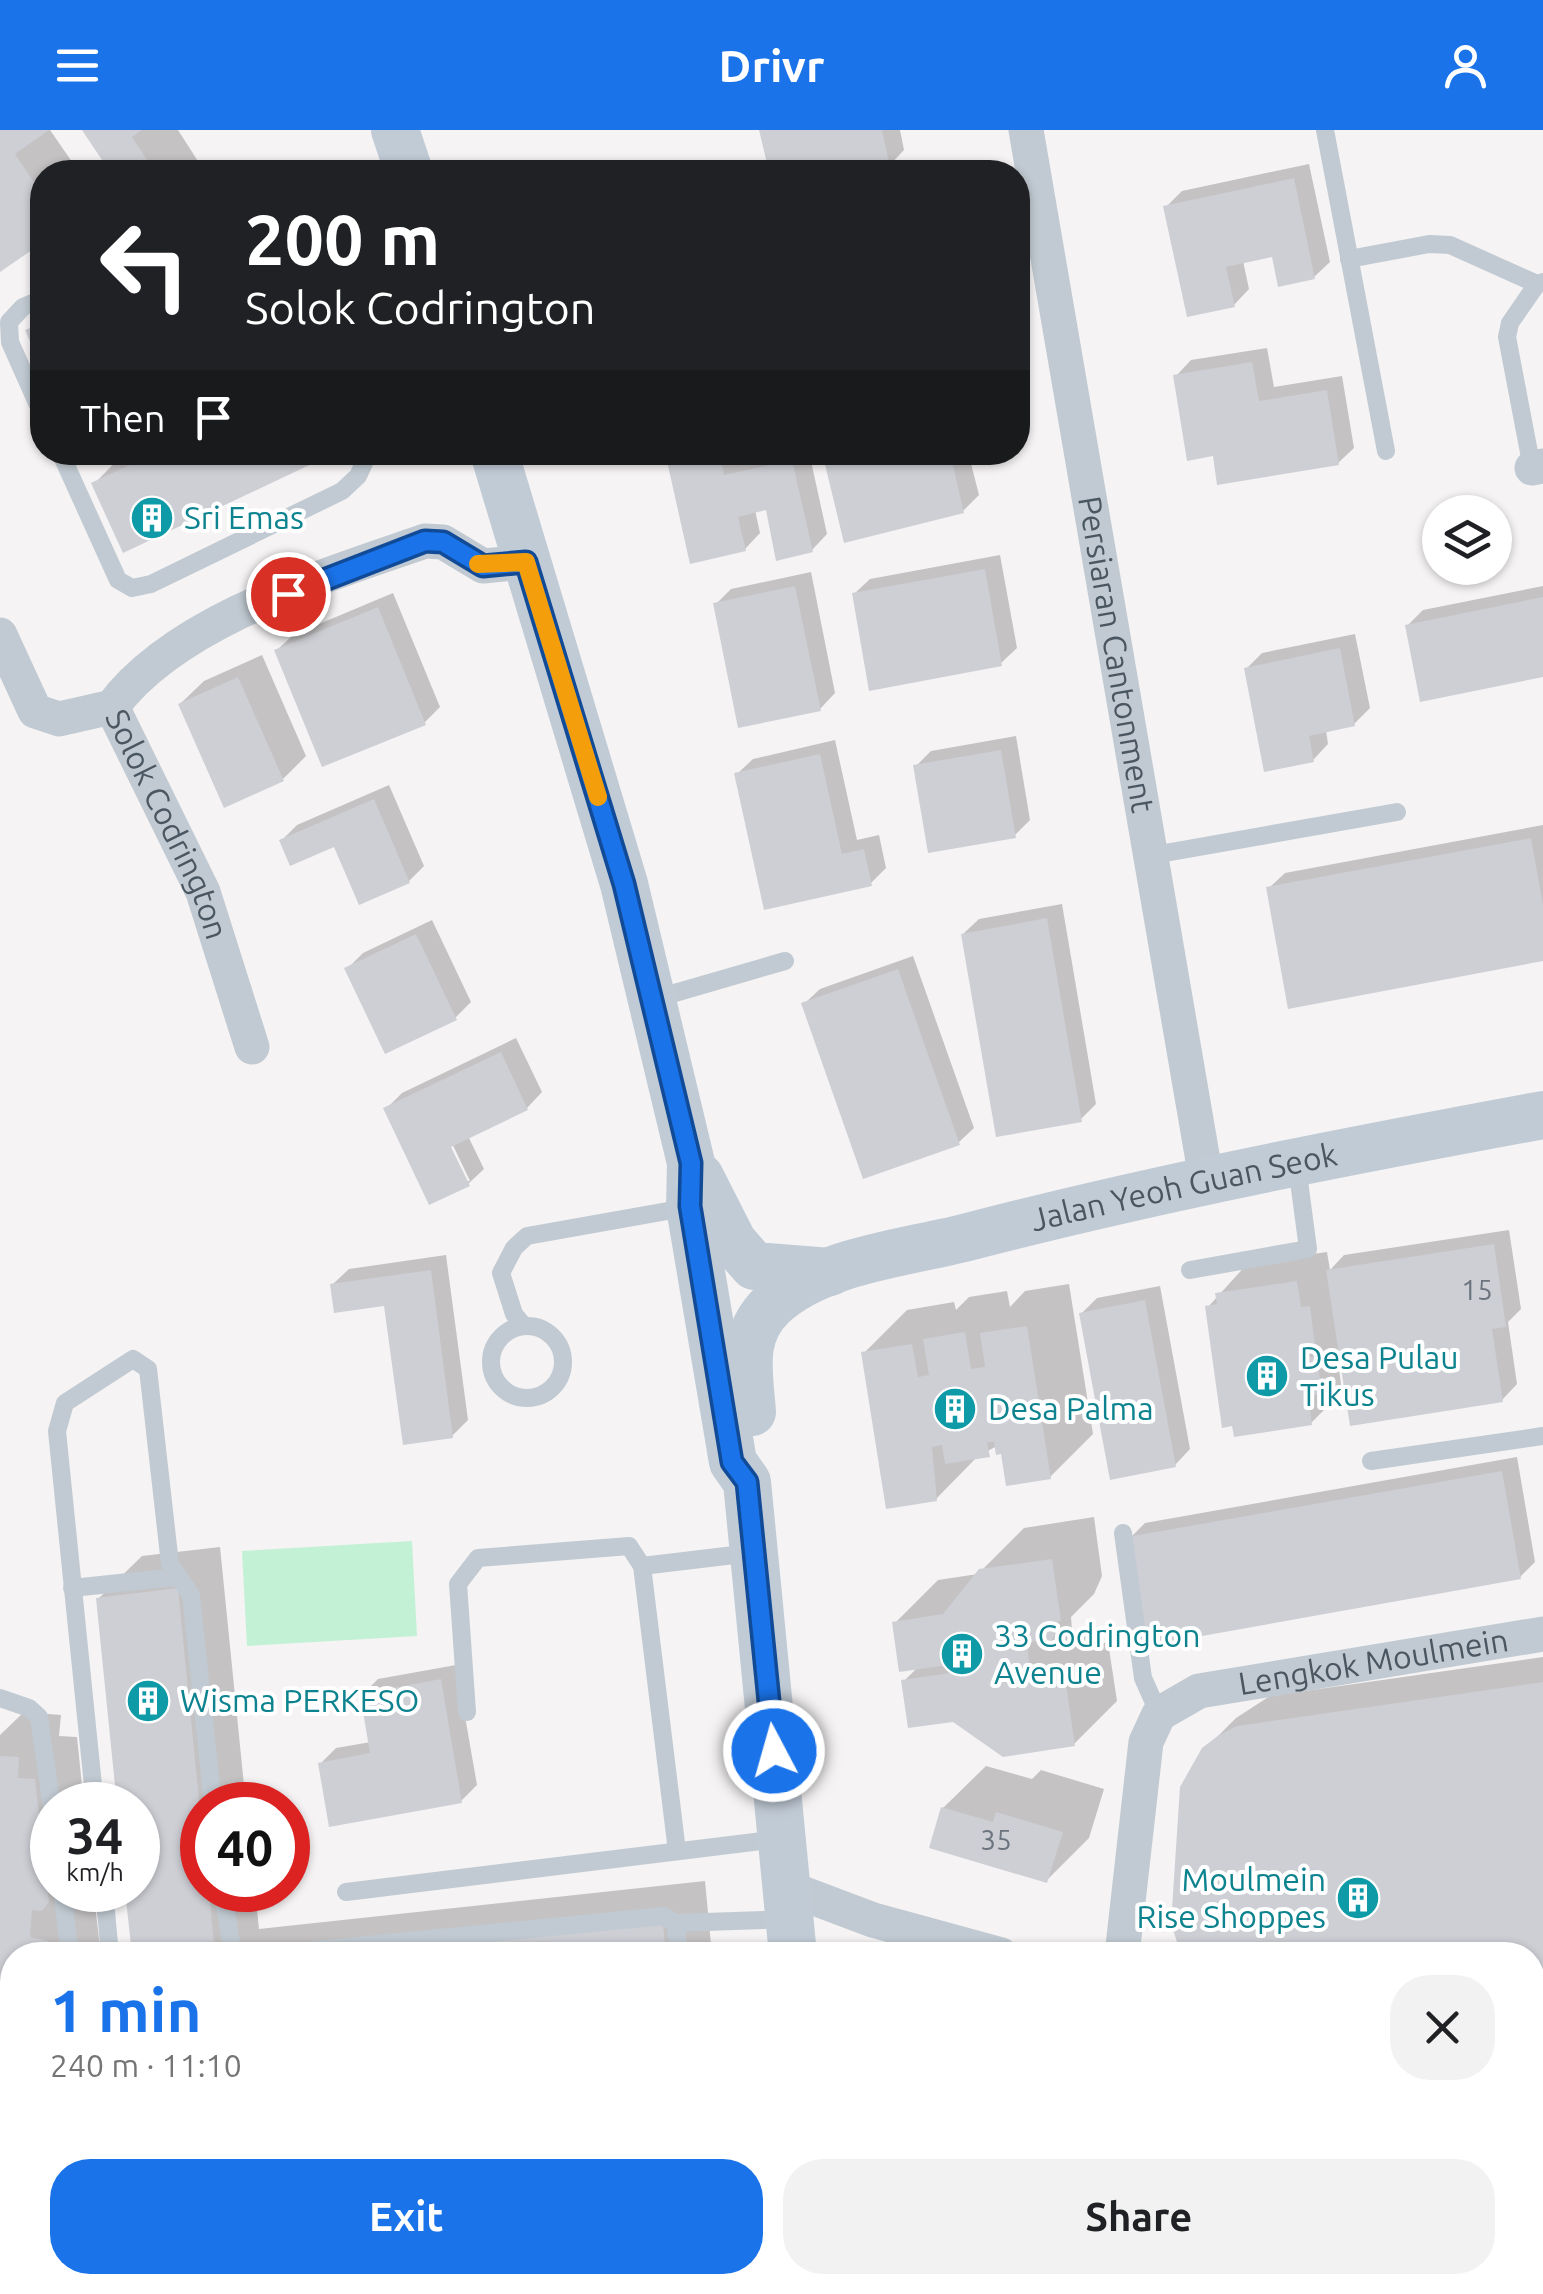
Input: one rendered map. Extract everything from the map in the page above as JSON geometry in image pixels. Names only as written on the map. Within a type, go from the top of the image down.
[{"type":"street","points":[[395,130],[404,160]]},
{"type":"street","name":"Persiaran Cantonment","points":[[1026,130],[1206,1178]]},
{"type":"street","points":[[498,465],[654,999],[691,1185],[732,1462],[747,1482],[791,1921],[874,1920],[954,1942]]},
{"type":"street","name":"Solok Codrington","points":[[252,1047],[203,892],[112,707],[133,679],[159,658],[231,618],[425,541],[443,542],[483,566],[526,562]]},
{"type":"street","points":[[0,635],[35,711],[59,719],[112,707]]},
{"type":"street","name":"Jalan Yeoh Guan Seok","points":[[747,1482],[756,1456],[747,1346],[773,1304],[830,1272],[1206,1178],[1543,1115]]},
{"type":"street","name":"Jalan Yeoh Guan Seok","points":[[691,1185],[754,1266],[830,1272]]},
{"type":"street","name":"Lengkok Moulmein","points":[[1160,1714],[1199,1692],[1541,1636]]},
{"type":"street","points":[[1123,1942],[1146,1742],[1160,1714]]},
{"type":"lane","points":[[1325,130],[1386,451]]},
{"type":"lane","points":[[1349,259],[1429,244],[1450,246],[1540,283],[1510,323],[1508,337],[1537,467]]},
{"type":"lane","points":[[30,304],[9,322],[10,342],[30,387]]},
{"type":"lane","points":[[66,465],[118,580],[132,588],[151,584],[326,500],[358,476],[363,465]]},
{"type":"lane","points":[[1148,856],[1397,812]]},
{"type":"lane","points":[[654,999],[786,961]]},
{"type":"lane","points":[[1190,1270],[1308,1248],[1296,1161]]},
{"type":"lane","points":[[523,1326],[501,1337],[494,1348],[492,1372],[508,1392],[532,1398],[543,1395],[560,1379],[564,1356],[554,1336],[523,1326],[514,1314],[501,1273],[514,1248],[527,1236],[691,1185]]},
{"type":"lane","points":[[93,1782],[59,1415],[66,1403],[133,1359],[148,1369],[170,1564],[191,1596],[211,1782]]},
{"type":"lane","points":[[1372,1461],[1543,1436]]},
{"type":"lane","points":[[1124,1533],[1143,1678],[1160,1714]]},
{"type":"lane","points":[[467,1712],[458,1584],[478,1558],[629,1546],[642,1566],[677,1852]]},
{"type":"lane","points":[[642,1566],[754,1553]]},
{"type":"lane","points":[[72,1588],[176,1578]]},
{"type":"lane","points":[[0,1698],[29,1708],[39,1718],[48,1782]]},
{"type":"lane","points":[[346,1892],[783,1838]]},
{"type":"lane","points":[[65,1912],[68,1942]]},
{"type":"lane","points":[[106,1912],[109,1942]]},
{"type":"lane","points":[[225,1912],[228,1942]]},
{"type":"lane","points":[[397,1942],[664,1916],[675,1923],[791,1921]]},
{"type":"lane","points":[[675,1923],[677,1942]]},
{"type":"green space","points":[[412,1541],[417,1636],[247,1646],[242,1551]]},
{"type":"building","points":[[0,130],[49,130],[15,154],[30,176],[30,251],[0,272]]},
{"type":"building","points":[[82,130],[142,130],[132,137],[147,160],[102,160]]},
{"type":"building","points":[[759,130],[882,130],[888,160],[766,160]]},
{"type":"building","points":[[1294,178],[1315,279],[1278,287],[1272,257],[1226,267],[1235,307],[1187,317],[1163,206]]},
{"type":"building","points":[[1252,362],[1259,401],[1327,390],[1339,465],[1217,485],[1213,456],[1187,461],[1173,375]]},
{"type":"building","name":"Sri Emas","points":[[129,465],[309,465],[123,553],[91,483]]},
{"type":"building","points":[[668,465],[722,465],[724,475],[769,465],[793,465],[813,552],[776,561],[766,510],[738,517],[746,551],[690,564]]},
{"type":"building","points":[[825,465],[953,465],[964,513],[844,543]]},
{"type":"building","points":[[985,569],[1002,666],[869,691],[852,593]]},
{"type":"building","points":[[795,586],[821,711],[738,728],[713,603]]},
{"type":"building","points":[[1543,597],[1543,677],[1420,702],[1405,625]]},
{"type":"building","points":[[378,607],[426,725],[322,767],[274,650]]},
{"type":"building","points":[[1340,648],[1355,726],[1309,736],[1314,762],[1264,772],[1244,668]]},
{"type":"building","points":[[238,677],[284,781],[224,808],[178,704]]},
{"type":"building","points":[[1001,750],[1016,838],[928,853],[913,765]]},
{"type":"building","points":[[820,754],[842,854],[864,849],[872,886],[764,910],[734,773]]},
{"type":"building","points":[[374,799],[410,883],[359,905],[334,847],[290,866],[279,840]]},
{"type":"building","points":[[1531,838],[1543,905],[1543,961],[1288,1009],[1266,887]]},
{"type":"building","points":[[1047,918],[1082,1122],[996,1137],[961,934]]},
{"type":"building","points":[[416,934],[457,1020],[385,1054],[344,968]]},
{"type":"building","points":[[898,969],[960,1145],[863,1179],[801,1003]]},
{"type":"building","points":[[501,1052],[528,1110],[451,1147],[470,1186],[429,1205],[383,1108]]},
{"type":"building","points":[[1494,1244],[1506,1327],[1492,1329],[1503,1402],[1350,1426],[1326,1270]]},
{"type":"building","points":[[431,1270],[453,1438],[403,1445],[384,1306],[334,1313],[330,1284]]},
{"type":"building","name":"Desa Pulau Tikus","points":[[1297,1281],[1301,1307],[1310,1306],[1315,1345],[1307,1346],[1309,1357],[1317,1357],[1322,1394],[1308,1396],[1312,1425],[1234,1437],[1232,1426],[1222,1428],[1205,1306],[1217,1304],[1215,1293]]},
{"type":"building","points":[[1145,1300],[1176,1467],[1110,1480],[1079,1313]]},
{"type":"building","name":"Desa Palma","points":[[1027,1326],[1051,1479],[1006,1486],[1001,1454],[996,1455],[994,1442],[987,1442],[990,1457],[945,1464],[942,1445],[932,1447],[937,1501],[886,1509],[861,1352],[912,1344],[918,1377],[929,1375],[923,1339],[965,1332],[971,1369],[985,1367],[980,1333]]},
{"type":"building","points":[[1502,1471],[1521,1579],[1146,1646],[1127,1537]]},
{"type":"building","name":"33 Codrington Avenue","points":[[1052,1559],[1061,1621],[1050,1623],[1057,1630],[1052,1640],[1027,1642],[1030,1671],[1054,1668],[1061,1673],[1058,1685],[1066,1684],[1075,1746],[1003,1757],[953,1722],[908,1728],[901,1680],[950,1673],[949,1665],[899,1672],[892,1622],[943,1614],[979,1569]]},
{"type":"building","name":"Wisma PERKESO","points":[[178,1588],[197,1782],[180,1782],[180,1912],[211,1912],[214,1942],[131,1942],[127,1912],[160,1912],[160,1782],[115,1782],[96,1598]]},
{"type":"building","points":[[441,1679],[462,1803],[329,1827],[318,1763],[370,1753],[360,1694]]},
{"type":"building","name":"Moulmein Rise Shoppes","points":[[1543,1682],[1543,1942],[1177,1942],[1171,1924],[1180,1787],[1202,1748],[1237,1726]]},
{"type":"building","points":[[0,1756],[19,1757],[18,1778],[35,1779],[30,1782],[30,1937],[48,1942],[0,1942]]},
{"type":"building","points":[[941,1807],[993,1822],[996,1812],[1063,1832],[1047,1883],[929,1848]]},
{"type":"building","points":[[663,1923],[665,1942],[480,1942]]},
{"type":"slow traffic","points":[[478,564],[526,562],[598,797]]},
{"type":"place","name":"Sri Emas","points":[[152,518]]},
{"type":"place","name":"Desa Pulau Tikus","points":[[1267,1376]]},
{"type":"place","name":"Desa Palma","points":[[955,1409]]},
{"type":"place","name":"33 Codrington Avenue","points":[[962,1654]]},
{"type":"place","name":"Wisma PERKESO","points":[[148,1701]]},
{"type":"place","name":"Moulmein Rise Shoppes","points":[[1358,1898]]},
{"type":"route","points":[[288,594],[425,541],[443,542],[469,562],[483,566],[526,562],[624,884],[691,1163],[690,1206],[732,1462],[747,1482],[774,1751]]}]
